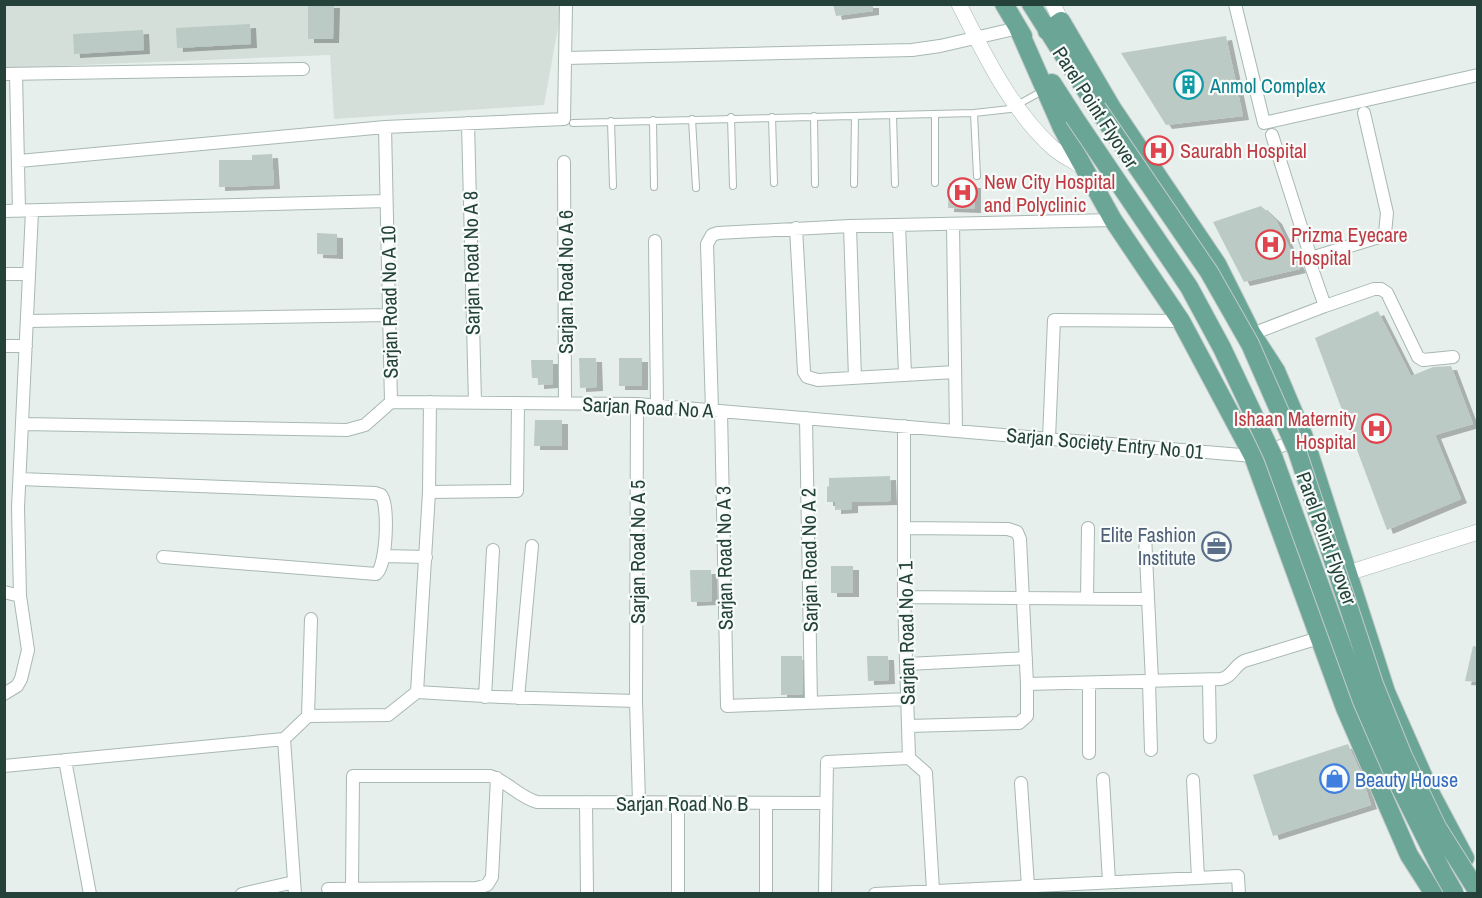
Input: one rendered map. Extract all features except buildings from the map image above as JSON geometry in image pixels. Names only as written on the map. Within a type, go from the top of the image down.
[{"type":"main road","points":[[1004,4],[1018,28],[1062,128],[1113,220],[1181,321],[1253,456],[1345,708],[1409,855],[1434,894]]},
{"type":"main road","points":[[1031,4],[1054,19],[1217,264],[1252,334],[1276,371],[1304,437],[1386,692],[1432,796],[1478,878]]},
{"type":"main road","name":"Parel Point Flyover","points":[[1054,19],[1097,108],[1209,273],[1250,344],[1297,452],[1374,684],[1403,756],[1437,827],[1478,892]]},
{"type":"main road","name":"Parel Point Flyover","points":[[1018,28],[1074,117],[1189,287],[1222,348],[1273,456],[1362,701],[1394,775],[1455,894]]},
{"type":"street","points":[[19,161],[385,127],[564,119],[566,4]]},
{"type":"street","points":[[959,4],[1016,106],[1054,149],[1085,168]]},
{"type":"street","points":[[1235,4],[1264,123],[1478,75]]},
{"type":"street","points":[[565,58],[912,50],[1018,28]]},
{"type":"street","points":[[4,694],[17,686],[28,650],[20,596],[18,508],[29,274],[26,211],[10,74],[303,69]]},
{"type":"street","points":[[1311,258],[1379,237],[1384,233],[1388,213],[1364,113]]},
{"type":"street","name":"Sarjan Road No A 8","points":[[468,123],[475,403]]},
{"type":"street","name":"Sarjan Road No A 10","points":[[385,127],[392,402]]},
{"type":"street","points":[[1272,135],[1325,306]]},
{"type":"street","name":"Sarjan Road No A 6","points":[[564,162],[564,403]]},
{"type":"street","points":[[4,211],[386,201]]},
{"type":"street","points":[[955,372],[814,380],[806,375],[795,228],[1113,220]]},
{"type":"street","points":[[952,224],[956,431]]},
{"type":"street","points":[[899,225],[905,374]]},
{"type":"street","points":[[850,226],[855,378]]},
{"type":"street","name":"Sarjan Road No A 3","points":[[795,228],[718,233],[708,239],[707,244],[716,410],[727,706],[812,703]]},
{"type":"street","points":[[655,241],[657,405]]},
{"type":"street","points":[[4,274],[29,274]]},
{"type":"street","points":[[1252,334],[1325,306],[1374,289],[1381,289],[1387,293],[1418,357],[1423,360],[1453,357]]},
{"type":"street","points":[[27,321],[389,315]]},
{"type":"street","points":[[1049,438],[1054,320],[1181,321]]},
{"type":"street","points":[[4,346],[26,346]]},
{"type":"street","points":[[23,424],[347,430],[365,425],[392,402]]},
{"type":"street","name":"Sarjan Road No A","points":[[392,402],[637,404],[904,426]]},
{"type":"street","points":[[417,692],[429,492],[429,402]]},
{"type":"street","points":[[429,492],[517,491],[518,403]]},
{"type":"street","name":"Sarjan Road No A 5","points":[[637,404],[636,701],[639,802]]},
{"type":"street","name":"Sarjan Road No A 2","points":[[806,418],[812,703]]},
{"type":"street","name":"Sarjan Society Entry No 01","points":[[904,426],[1253,456],[1304,437]]},
{"type":"street","name":"Sarjan Road No A 1","points":[[904,426],[904,597],[909,758]]},
{"type":"street","points":[[20,479],[375,493],[381,495],[386,504],[384,556],[381,571],[371,575],[163,557]]},
{"type":"street","points":[[905,528],[1013,530],[1017,532],[1020,539],[1027,684],[1027,716],[1019,723],[908,726]]},
{"type":"street","points":[[1087,598],[1088,528]]},
{"type":"street","points":[[1301,587],[1478,532]]},
{"type":"street","points":[[1145,535],[1151,750]]},
{"type":"street","points":[[519,698],[532,546]]},
{"type":"street","points":[[485,697],[493,550]]},
{"type":"street","points":[[384,556],[426,557]]},
{"type":"street","points":[[4,592],[20,596]]},
{"type":"street","points":[[904,597],[1148,599]]},
{"type":"street","points":[[4,766],[284,740],[308,716],[311,619]]},
{"type":"street","points":[[1027,684],[1226,678],[1236,666],[1244,661],[1319,638]]},
{"type":"street","points":[[906,664],[1026,657]]},
{"type":"street","points":[[1209,680],[1210,736]]},
{"type":"street","points":[[1089,683],[1089,753]]},
{"type":"street","points":[[308,716],[388,715],[417,692],[485,697],[636,701]]},
{"type":"street","points":[[812,703],[908,699]]},
{"type":"street","points":[[242,894],[295,888],[284,740]]},
{"type":"street","points":[[825,894],[827,762],[909,758],[926,773],[925,892]]},
{"type":"street","points":[[65,760],[90,894]]},
{"type":"street","points":[[328,889],[477,888],[486,885],[492,877],[497,778],[483,776],[353,776],[352,888]]},
{"type":"street","name":"Sarjan Road No B","points":[[497,778],[524,797],[537,802],[826,803]]},
{"type":"street","points":[[1103,779],[1109,882]]},
{"type":"street","points":[[1193,780],[1198,878]]},
{"type":"street","points":[[1021,783],[1028,886]]},
{"type":"street","points":[[586,802],[586,894]]},
{"type":"street","points":[[678,802],[678,894]]},
{"type":"street","points":[[766,803],[766,894]]},
{"type":"street","points":[[875,894],[1028,886],[1068,889],[1109,882],[1238,876],[1239,894]]},
{"type":"lane","points":[[573,123],[731,117],[974,113],[1010,109],[1045,90]]},
{"type":"lane","points":[[974,113],[977,176]]},
{"type":"lane","points":[[935,114],[935,183]]},
{"type":"lane","points":[[893,115],[895,184]]},
{"type":"lane","points":[[814,116],[815,184]]},
{"type":"lane","points":[[854,184],[855,116]]},
{"type":"lane","points":[[731,117],[733,186]]},
{"type":"lane","points":[[772,117],[774,183]]},
{"type":"lane","points":[[692,119],[696,188]]},
{"type":"lane","points":[[653,120],[654,187]]},
{"type":"lane","points":[[611,121],[613,186]]},
{"type":"shaded area","points":[[4,5],[562,5],[544,105],[334,119],[330,55],[5,68]]},
{"type":"place","name":"Anmol Complex","points":[[1189,85]]},
{"type":"place","name":"Saurabh Hospital","points":[[1159,150]]},
{"type":"place","name":"New City Hospital and Polyclinic","points":[[963,193]]},
{"type":"place","name":"Prizma Eyecare Hospital","points":[[1270,245]]},
{"type":"place","name":"Ishaan Maternity Hospital","points":[[1377,429]]},
{"type":"place","name":"Elite Fashion Institute","points":[[1217,546]]},
{"type":"place","name":"Beauty House","points":[[1334,779]]}]
